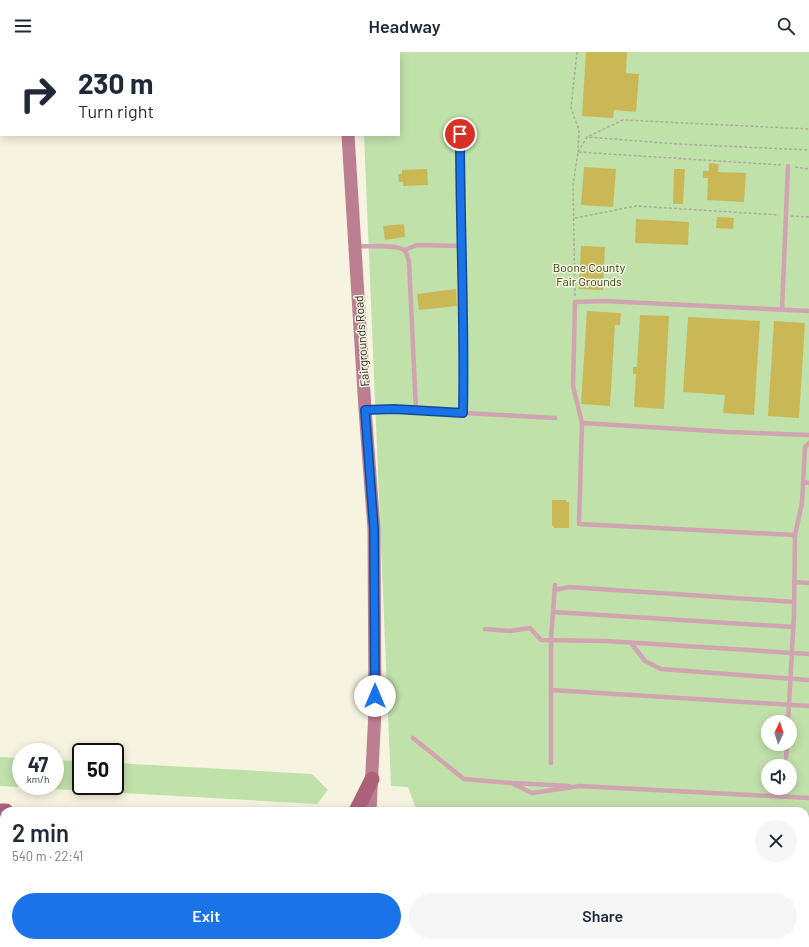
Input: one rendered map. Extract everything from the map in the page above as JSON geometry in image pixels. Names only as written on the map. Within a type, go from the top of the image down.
[{"type":"main road","name":"Fairgrounds Road","points":[[348,136],[374,529],[375,711],[370,807]]},
{"type":"main road","points":[[358,807],[372,779]]},
{"type":"lane","points":[[460,134],[460,246],[464,322],[463,413]]},
{"type":"lane","points":[[782,310],[788,166]]},
{"type":"lane","points":[[355,246],[394,247],[404,250],[417,246],[460,246]]},
{"type":"lane","points":[[404,250],[409,262],[416,410]]},
{"type":"lane","points":[[794,535],[580,524],[582,423],[572,386],[575,302],[604,301],[809,311]]},
{"type":"lane","points":[[365,410],[416,410],[555,418]]},
{"type":"lane","points":[[582,423],[729,432],[809,435]]},
{"type":"lane","points":[[788,715],[794,602],[794,535],[802,503],[805,447],[809,444]]},
{"type":"lane","points":[[803,482],[809,482]]},
{"type":"lane","points":[[794,582],[809,583]]},
{"type":"lane","points":[[552,763],[551,640],[555,584]]},
{"type":"lane","points":[[555,590],[569,587],[794,602]]},
{"type":"lane","points":[[554,612],[793,627]]},
{"type":"lane","points":[[485,629],[510,631],[530,628],[541,640],[631,643],[809,654]]},
{"type":"lane","points":[[631,643],[645,661],[661,669],[809,680]]},
{"type":"lane","points":[[552,690],[809,706]]},
{"type":"lane","points":[[413,738],[464,779],[511,783],[809,798]]},
{"type":"lane","points":[[786,751],[786,758]]},
{"type":"lane","points":[[511,783],[532,793],[580,786]]},
{"type":"path","points":[[575,302],[574,185],[579,130],[571,108],[577,52]]},
{"type":"path","points":[[578,152],[587,137],[624,120],[809,129]]},
{"type":"path","points":[[587,137],[694,145],[809,150]]},
{"type":"path","points":[[578,152],[788,166],[809,169]]},
{"type":"path","points":[[575,218],[636,206],[809,217]]},
{"type":"green space","name":"Boone County Fair Grounds","points":[[400,52],[809,52],[809,807],[416,807],[408,787],[391,786],[364,136],[400,136]]},
{"type":"green space","points":[[0,757],[12,758],[12,787],[0,786]]},
{"type":"green space","points":[[64,760],[72,761],[72,790],[64,790]]},
{"type":"green space","points":[[124,764],[312,774],[328,790],[317,804],[124,793]]},
{"type":"building","points":[[586,52],[627,52],[626,73],[639,74],[636,112],[614,110],[613,118],[582,116]]},
{"type":"building","points":[[709,163],[719,164],[718,172],[746,173],[744,202],[707,200],[708,178],[703,178],[703,171],[709,171]]},
{"type":"building","points":[[584,167],[616,169],[613,207],[581,205]]},
{"type":"building","points":[[427,169],[428,185],[403,186],[403,182],[399,182],[398,174],[402,174],[402,170]]},
{"type":"building","points":[[674,169],[685,169],[683,204],[673,204]]},
{"type":"building","points":[[717,217],[734,218],[733,229],[716,228]]},
{"type":"building","points":[[636,219],[689,222],[688,245],[635,243]]},
{"type":"building","points":[[404,224],[405,237],[385,240],[383,226]]},
{"type":"building","points":[[581,246],[605,247],[603,290],[579,289]]},
{"type":"building","points":[[456,289],[457,306],[419,310],[417,294]]},
{"type":"building","points":[[587,311],[621,313],[620,325],[615,325],[610,406],[581,404]]},
{"type":"building","points":[[640,315],[669,316],[664,409],[634,407],[636,374],[633,374],[633,367],[637,367]]},
{"type":"building","points":[[688,317],[760,321],[754,415],[723,413],[725,395],[683,392]]},
{"type":"building","points":[[774,321],[805,323],[799,418],[768,416]]},
{"type":"building","points":[[552,500],[566,500],[566,502],[569,502],[569,528],[554,528],[554,526],[552,526]]},
{"type":"route","points":[[375,696],[374,529],[365,410],[394,409],[463,413],[464,322],[460,246],[460,134]]}]
